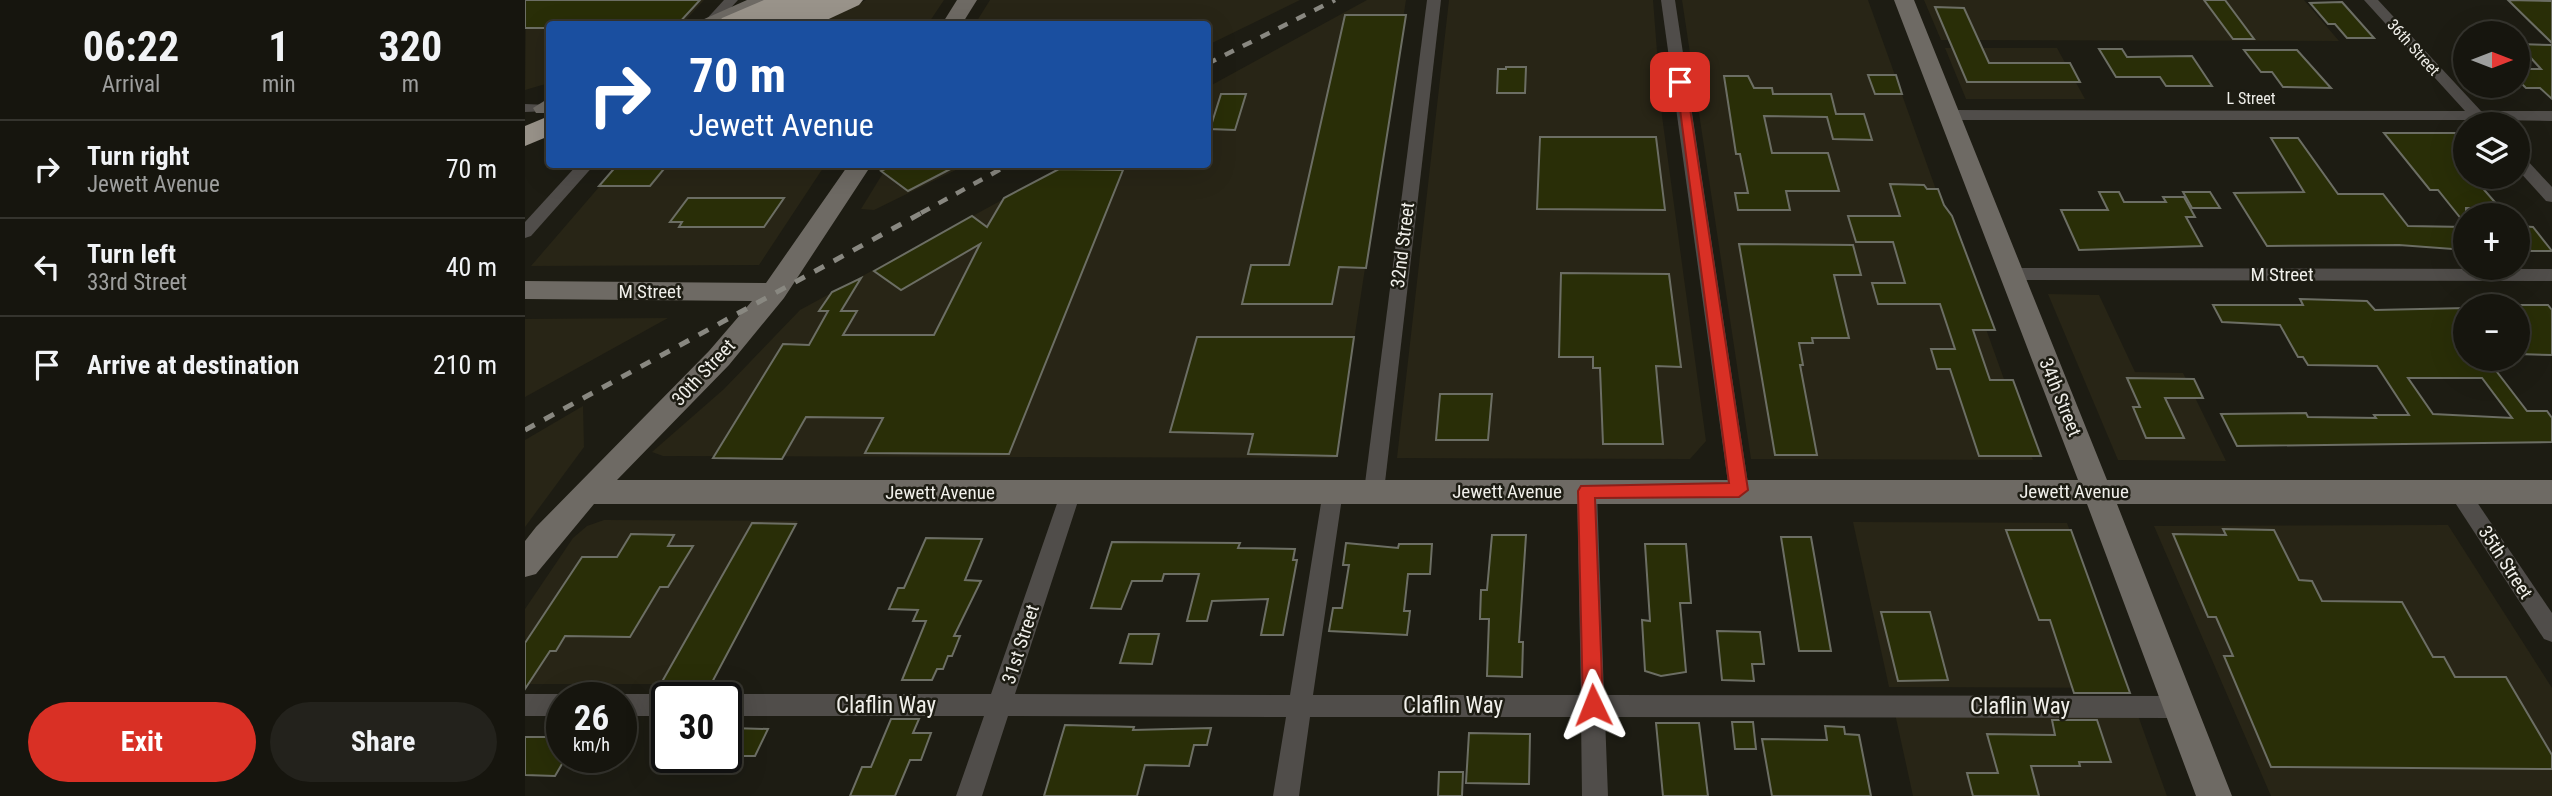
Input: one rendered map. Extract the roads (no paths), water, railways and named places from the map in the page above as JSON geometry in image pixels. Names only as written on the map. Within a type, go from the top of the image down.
[{"type":"highway","points":[[738,21],[786,0]]},
{"type":"highway","points":[[771,21],[817,0]]},
{"type":"highway","points":[[804,21],[849,0]]},
{"type":"highway","points":[[525,137],[542,115]]},
{"type":"highway","points":[[525,146],[542,115]]},
{"type":"street","points":[[712,21],[731,0]]},
{"type":"street","points":[[716,21],[763,0]]},
{"type":"street","points":[[953,21],[967,0]]},
{"type":"street","name":"32nd Street","points":[[1374,491],[1434,0]]},
{"type":"street","points":[[1668,0],[1739,490]]},
{"type":"street","name":"34th Street","points":[[1904,0],[2214,796]]},
{"type":"street","name":"36th Street","points":[[2371,0],[2474,112]]},
{"type":"street","name":"L Street","points":[[1949,115],[2453,120]]},
{"type":"street","name":"L Street","points":[[2530,117],[2552,116]]},
{"type":"street","points":[[525,232],[583,168]]},
{"type":"street","name":"30th Street","points":[[528,558],[720,356],[775,292],[858,168]]},
{"type":"street","points":[[2530,173],[2552,197]]},
{"type":"street","name":"M Street","points":[[2012,274],[2552,275]]},
{"type":"street","name":"M Street","points":[[525,290],[775,292]]},
{"type":"street","points":[[1286,796],[1333,491]]},
{"type":"street","points":[[1587,491],[1595,796]]},
{"type":"street","name":"Jewett Avenue","points":[[589,492],[2552,492]]},
{"type":"street","name":"31st Street","points":[[969,796],[1071,492]]},
{"type":"street","name":"35th Street","points":[[2459,492],[2552,632]]},
{"type":"street","points":[[525,705],[546,705]]},
{"type":"street","name":"Claflin Way","points":[[742,705],[2179,707]]},
{"type":"railway","points":[[1211,62],[1335,0]]},
{"type":"railway","points":[[921,213],[1003,168]]},
{"type":"railway","points":[[525,430],[925,211]]}]
